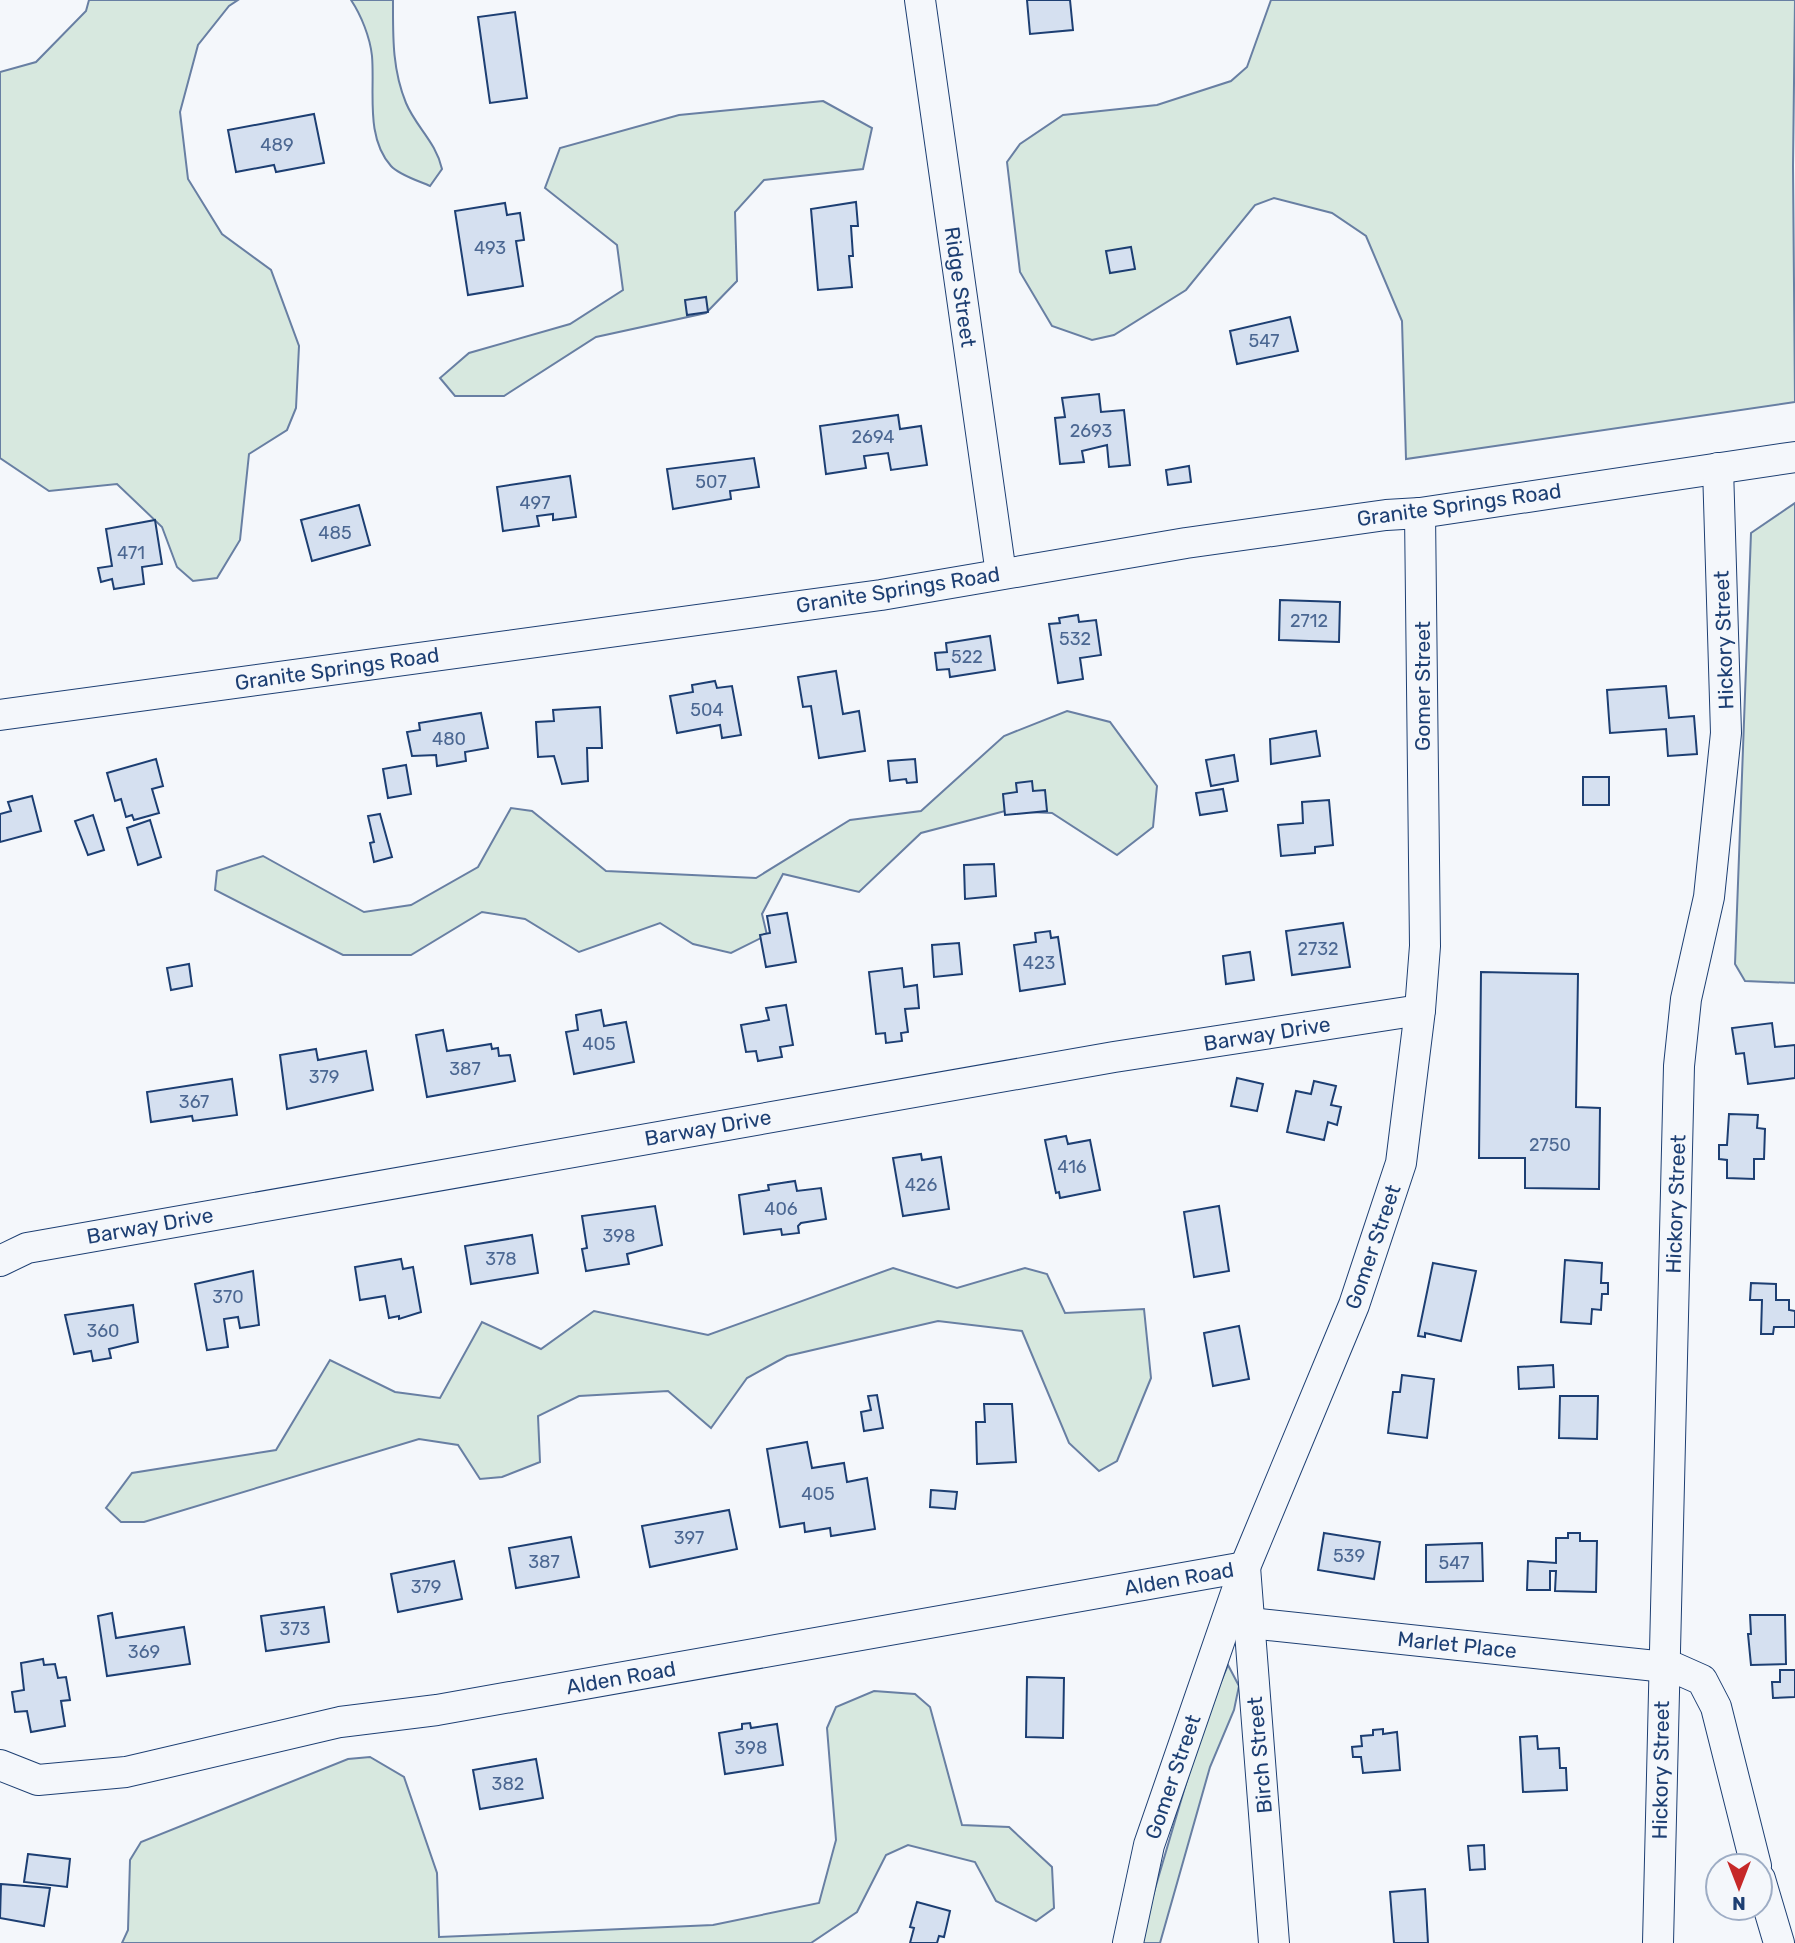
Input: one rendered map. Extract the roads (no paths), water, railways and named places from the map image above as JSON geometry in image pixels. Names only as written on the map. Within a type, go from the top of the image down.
[{"type":"street","name":"Ridge Street","points":[[920,0],[1001,575]]},
{"type":"street","name":"Granite Springs Road","points":[[0,715],[881,595],[1186,543],[1386,515],[1420,513],[1795,457]]},
{"type":"street","name":"Hickory Street","points":[[1658,1943],[1679,1066],[1686,999],[1709,897],[1726,733],[1718,468]]},
{"type":"street","name":"Gomer Street","points":[[1128,1943],[1149,1845],[1245,1567],[1354,1305],[1401,1163],[1425,946],[1421,813],[1425,710],[1420,513]]},
{"type":"street","name":"Barway Drive","points":[[0,1261],[27,1248],[1100,1060],[1420,1010]]},
{"type":"street","name":"Birch Street","points":[[1245,1567],[1275,1943]]},
{"type":"street","name":"Alden Road","points":[[0,1765],[38,1780],[126,1772],[340,1722],[437,1710],[1245,1567]]},
{"type":"street","name":"Marlet Place","points":[[1250,1623],[1675,1668],[1702,1680],[1716,1707],[1752,1852]]},
{"type":"street","points":[[1773,1922],[1779,1943]]}]
